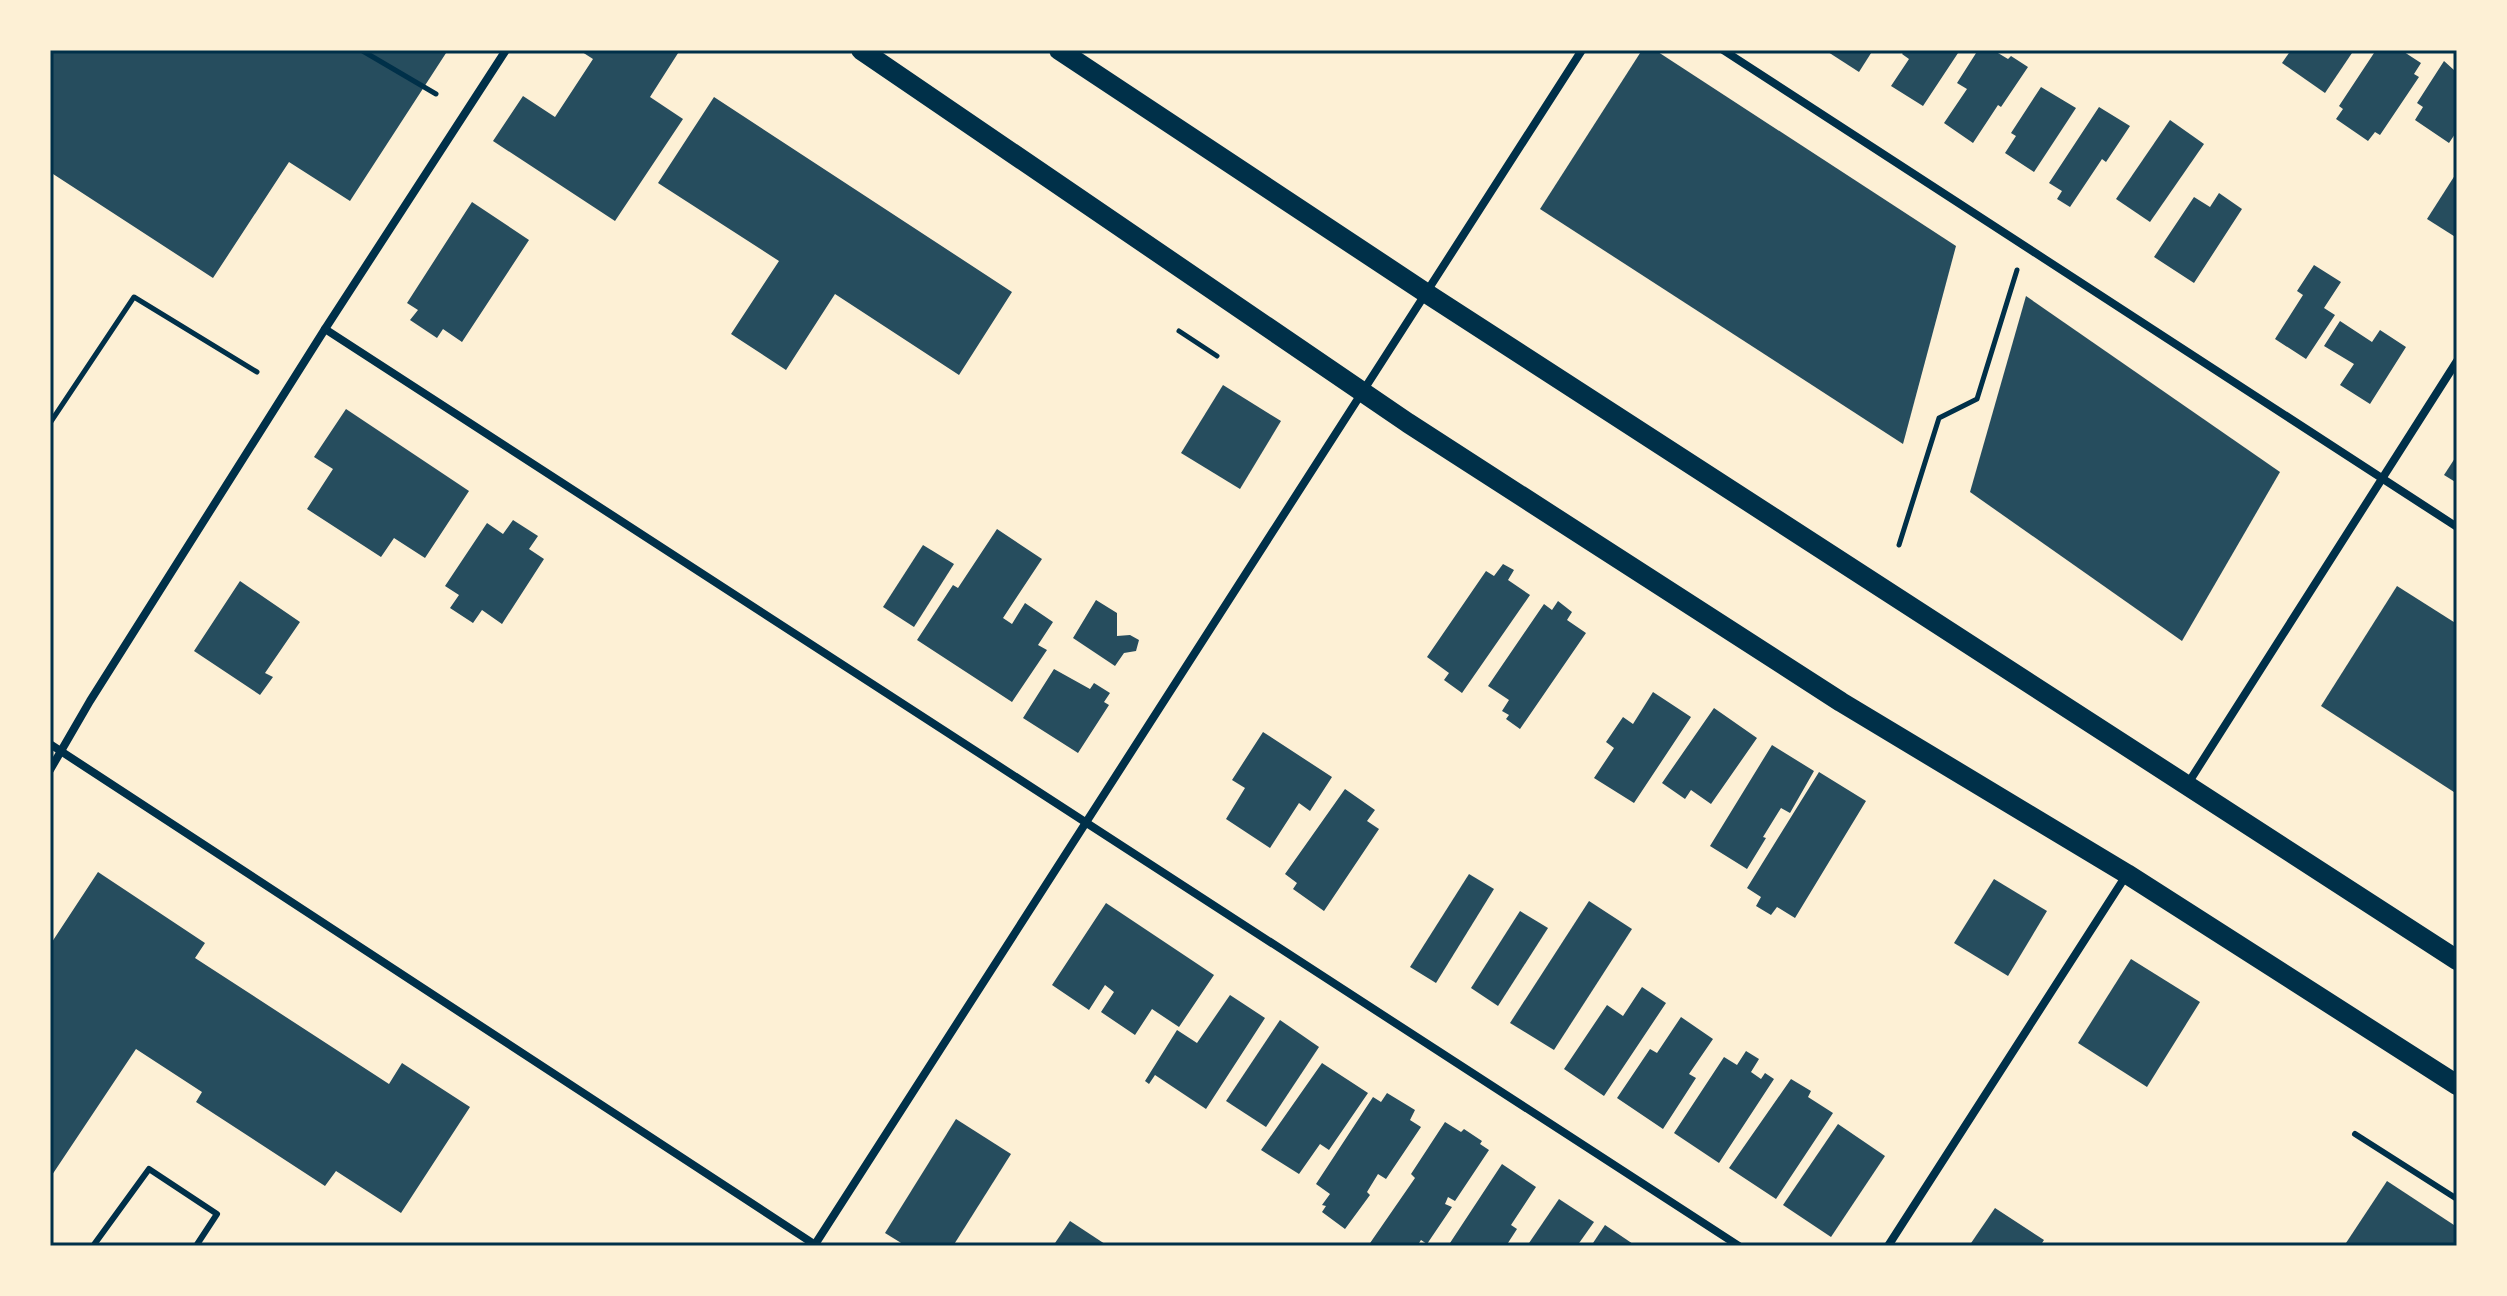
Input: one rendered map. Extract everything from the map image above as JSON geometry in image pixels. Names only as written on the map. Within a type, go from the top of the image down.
[{"type":"main road","points":[[861,50],[1364,394],[1841,702],[2127,874],[2457,1085]]},
{"type":"main road","points":[[1059,50],[1426,293],[2457,960]]},
{"type":"street","points":[[50,770],[90,701],[325,329],[506,50]]},
{"type":"street","points":[[50,744],[816,1246],[1582,50]]},
{"type":"street","points":[[1723,50],[2457,527]]},
{"type":"street","points":[[325,329],[1739,1246]]},
{"type":"street","points":[[2187,785],[2457,361]]},
{"type":"street","points":[[1888,1246],[2127,874]]},
{"type":"lane","points":[[2355,1134],[2457,1199]]},
{"type":"lane","points":[[93,1246],[149,1169],[217,1214],[196,1246]]},
{"type":"path","points":[[361,50],[436,94]]},
{"type":"path","points":[[1899,545],[1939,418],[1977,399],[2026,246]]},
{"type":"path","points":[[50,423],[134,297],[257,372]]},
{"type":"path","points":[[1179,331],[1217,356]]},
{"type":"building","points":[[50,50],[448,50],[350,201],[289,162],[213,278],[50,172]]},
{"type":"building","points":[[579,50],[680,50],[650,97],[683,119],[615,221],[493,141],[523,96],[555,117],[593,59]]},
{"type":"building","points":[[1642,50],[1655,50],[1956,246],[1903,444],[1540,209]]},
{"type":"building","points":[[1873,50],[1859,72],[1828,52]]},
{"type":"building","points":[[1905,50],[1960,50],[1923,106],[1891,86],[1909,59],[1902,54]]},
{"type":"building","points":[[1978,50],[1993,50],[2008,59],[2011,56],[2028,67],[1973,143],[1944,123],[1967,89],[1957,83]]},
{"type":"building","points":[[2291,50],[2354,50],[2325,93],[2282,63]]},
{"type":"building","points":[[2376,50],[2401,50],[2421,63],[2414,74],[2419,77],[2380,135],[2375,132],[2368,141],[2336,119],[2343,109],[2339,106]]},
{"type":"building","points":[[2444,61],[2454,70],[2457,66],[2457,131],[2449,143],[2415,120],[2423,107],[2417,103]]},
{"type":"building","points":[[2041,87],[2076,108],[2034,172],[2005,153],[2016,136],[2011,133]]},
{"type":"building","points":[[714,97],[1012,292],[959,375],[835,294],[786,370],[731,334],[779,261],[658,183]]},
{"type":"building","points":[[2099,107],[2130,126],[2106,162],[2102,159],[2070,207],[2057,199],[2062,191],[2049,183]]},
{"type":"building","points":[[2170,120],[2204,144],[2150,222],[2116,199]]},
{"type":"building","points":[[2457,172],[2457,238],[2427,219]]},
{"type":"building","points":[[2219,193],[2242,209],[2194,283],[2154,257],[2194,197],[2210,207]]},
{"type":"building","points":[[472,202],[529,240],[462,342],[443,329],[437,338],[410,320],[418,310],[407,303]]},
{"type":"building","points":[[2314,265],[2341,282],[2324,308],[2335,315],[2306,359],[2275,339],[2303,295],[2297,291]]},
{"type":"building","points":[[2026,296],[2280,472],[2182,641],[1970,492]]},
{"type":"building","points":[[2340,321],[2372,342],[2380,330],[2406,347],[2370,404],[2340,385],[2354,364],[2324,346]]},
{"type":"building","points":[[1223,385],[1281,421],[1240,489],[1181,453]]},
{"type":"building","points":[[346,409],[469,491],[425,558],[394,538],[381,557],[307,509],[333,469],[314,457]]},
{"type":"building","points":[[2457,455],[2457,483],[2444,475]]},
{"type":"building","points":[[513,520],[538,536],[529,549],[544,559],[502,624],[482,610],[473,623],[450,608],[459,595],[445,586],[487,523],[503,534]]},
{"type":"building","points":[[997,529],[1042,559],[1003,618],[1012,624],[1025,603],[1053,622],[1038,645],[1047,650],[1012,702],[917,640],[953,585],[958,588]]},
{"type":"building","points":[[923,545],[954,564],[914,627],[883,607]]},
{"type":"building","points":[[1503,564],[1514,570],[1508,580],[1530,595],[1462,693],[1444,680],[1449,673],[1427,657],[1486,571],[1494,576]]},
{"type":"building","points":[[240,581],[300,622],[265,673],[273,677],[260,695],[194,651]]},
{"type":"building","points":[[2397,586],[2457,624],[2457,794],[2321,706]]},
{"type":"building","points":[[1096,600],[1117,613],[1117,636],[1130,635],[1139,640],[1136,651],[1124,653],[1115,666],[1073,638]]},
{"type":"building","points":[[1558,601],[1572,612],[1567,620],[1586,633],[1520,729],[1506,719],[1509,715],[1502,711],[1509,700],[1488,686],[1544,604],[1552,610]]},
{"type":"building","points":[[1054,669],[1090,689],[1094,683],[1110,693],[1104,702],[1109,705],[1078,753],[1023,718]]},
{"type":"building","points":[[1653,692],[1691,717],[1634,803],[1594,778],[1614,748],[1606,742],[1623,717],[1633,724]]},
{"type":"building","points":[[1714,708],[1757,738],[1711,804],[1691,790],[1685,799],[1662,783]]},
{"type":"building","points":[[1263,732],[1332,777],[1310,811],[1299,803],[1270,848],[1226,819],[1245,788],[1232,780]]},
{"type":"building","points":[[1772,745],[1814,771],[1790,813],[1781,808],[1747,869],[1710,846]]},
{"type":"building","points":[[1819,772],[1866,801],[1795,918],[1777,907],[1771,915],[1756,906],[1761,897],[1747,888]]},
{"type":"building","points":[[1345,789],[1375,810],[1367,821],[1379,829],[1324,911],[1293,889],[1297,883],[1285,874]]},
{"type":"building","points":[[98,872],[205,943],[195,958],[389,1084],[402,1063],[470,1107],[401,1213],[336,1171],[325,1186],[196,1102],[202,1092],[136,1049],[50,1178],[50,945]]},
{"type":"building","points":[[1469,874],[1494,889],[1436,983],[1410,967]]},
{"type":"building","points":[[1994,879],[2047,911],[2008,976],[1954,943]]},
{"type":"building","points":[[1589,901],[1632,929],[1554,1050],[1510,1023]]},
{"type":"building","points":[[1106,903],[1214,975],[1179,1027],[1152,1009],[1135,1035],[1101,1012],[1114,992],[1105,985],[1089,1010],[1052,985]]},
{"type":"building","points":[[1520,911],[1548,928],[1498,1006],[1471,988]]},
{"type":"building","points":[[2131,959],[2200,1002],[2147,1087],[2078,1043]]},
{"type":"building","points":[[1642,987],[1666,1003],[1604,1096],[1564,1069],[1607,1005],[1623,1016]]},
{"type":"building","points":[[1230,995],[1265,1018],[1206,1109],[1155,1075],[1149,1084],[1145,1081],[1177,1030],[1197,1043]]},
{"type":"building","points":[[1681,1017],[1713,1039],[1689,1074],[1696,1078],[1663,1129],[1617,1098],[1650,1049],[1657,1053]]},
{"type":"building","points":[[1280,1020],[1319,1047],[1266,1127],[1226,1101]]},
{"type":"building","points":[[1746,1051],[1759,1059],[1751,1072],[1761,1079],[1765,1073],[1774,1079],[1719,1163],[1674,1133],[1724,1057],[1737,1065]]},
{"type":"building","points":[[1322,1063],[1368,1093],[1329,1150],[1320,1144],[1299,1174],[1261,1150]]},
{"type":"building","points":[[1791,1079],[1811,1091],[1808,1097],[1833,1113],[1776,1199],[1729,1168]]},
{"type":"building","points":[[1387,1093],[1415,1110],[1410,1120],[1421,1127],[1386,1179],[1378,1174],[1367,1192],[1370,1195],[1345,1229],[1322,1212],[1326,1206],[1322,1205],[1330,1194],[1316,1184],[1373,1097],[1381,1102]]},
{"type":"building","points":[[956,1119],[1011,1154],[953,1246],[906,1246],[885,1233]]},
{"type":"building","points":[[1445,1122],[1461,1132],[1464,1129],[1489,1150],[1455,1201],[1448,1197],[1445,1204],[1452,1207],[1427,1244],[1421,1240],[1417,1246],[1368,1246],[1415,1178],[1411,1174]]},
{"type":"building","points":[[1838,1124],[1885,1156],[1831,1237],[1783,1205]]},
{"type":"building","points":[[1502,1164],[1536,1187],[1511,1225],[1517,1229],[1506,1246],[1448,1246]]},
{"type":"building","points":[[2387,1181],[2457,1227],[2457,1246],[2344,1246]]},
{"type":"building","points":[[1559,1199],[1594,1222],[1577,1246],[1527,1246]]},
{"type":"building","points":[[1995,1208],[2044,1240],[2040,1246],[1969,1246]]},
{"type":"building","points":[[1070,1221],[1108,1246],[1053,1246]]},
{"type":"building","points":[[1605,1225],[1636,1246],[1591,1246]]}]
